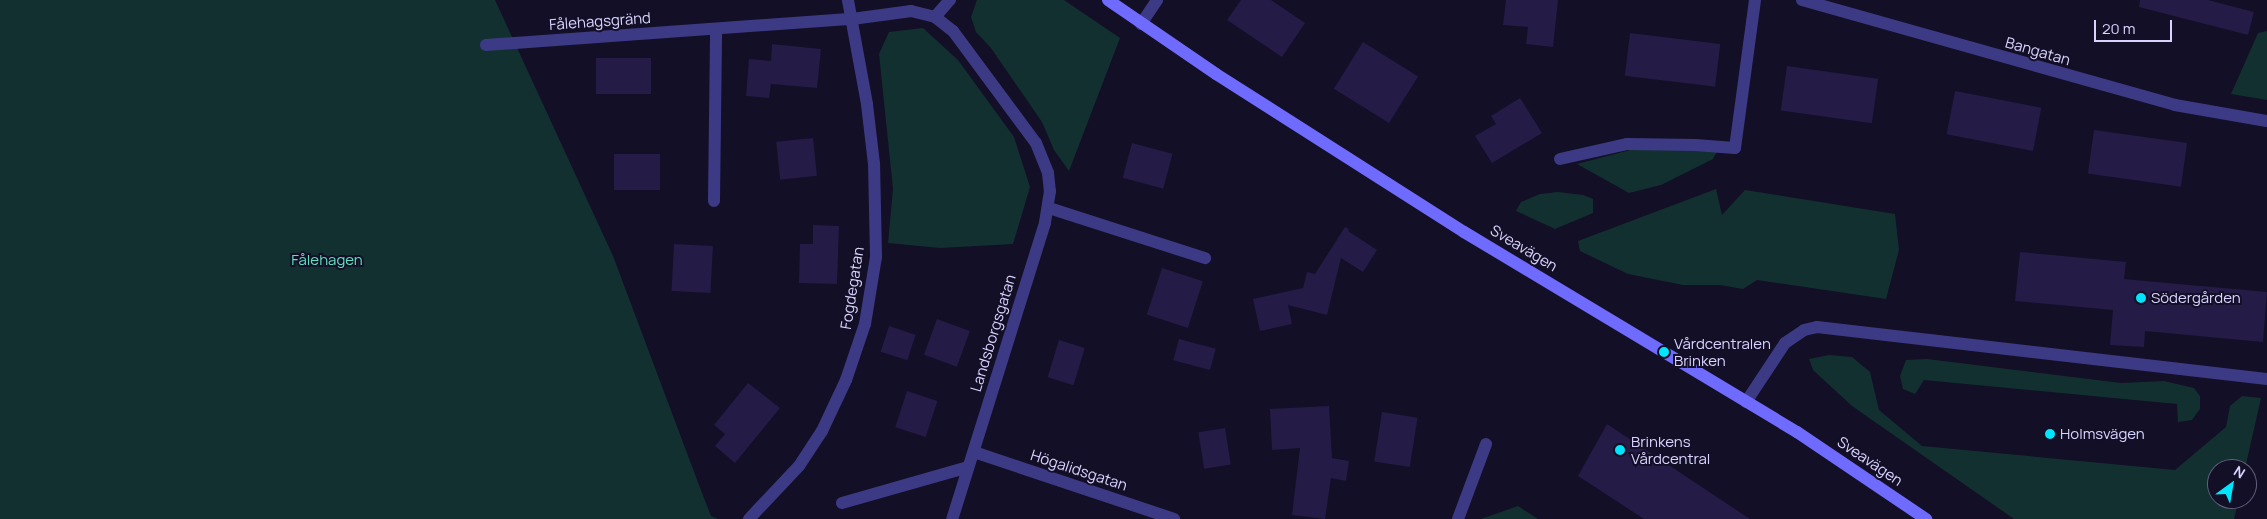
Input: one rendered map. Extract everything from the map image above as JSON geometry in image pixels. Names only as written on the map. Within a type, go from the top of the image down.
[{"type":"main road","name":"Sveavägen","points":[[1108,0],[1141,24],[1464,232],[1804,437],[1926,519]]},
{"type":"street","name":"Fogdegatan","points":[[749,519],[799,466],[822,431],[846,380],[865,324],[876,257],[874,164],[867,104],[848,0]]},
{"type":"street","points":[[935,17],[950,0]]},
{"type":"street","points":[[1141,24],[1157,0]]},
{"type":"street","points":[[1560,159],[1627,144],[1695,145],[1735,148],[1755,0]]},
{"type":"street","name":"Bangatan","points":[[1802,0],[2175,105],[2267,122]]},
{"type":"street","name":"Landsborgsgatan","points":[[852,19],[911,11],[935,17],[953,31],[1036,143],[1048,174],[1049,208],[952,519]]},
{"type":"street","name":"Fålehagsgränd","points":[[486,45],[852,19]]},
{"type":"street","points":[[714,200],[716,29]]},
{"type":"street","points":[[1049,208],[1205,258]]},
{"type":"street","points":[[1746,402],[1785,343],[1804,330],[1817,327],[2267,379]]},
{"type":"street","points":[[1458,519],[1486,444]]},
{"type":"street","name":"Högalidsgatan","points":[[974,452],[1174,519]]},
{"type":"street","points":[[842,503],[968,468]]},
{"type":"green space","name":"Fålehagen","points":[[0,0],[495,0],[613,256],[711,516],[718,519],[0,519]]},
{"type":"green space","points":[[977,0],[1064,0],[1120,38],[1069,171],[1054,150],[1042,122],[991,48],[976,32],[971,17]]},
{"type":"green space","points":[[923,28],[958,60],[1014,137],[1030,187],[1013,244],[940,248],[888,243],[893,189],[879,54],[889,32]]},
{"type":"green space","points":[[2267,31],[2267,100],[2231,94],[2258,33]]},
{"type":"green space","points":[[1719,148],[1713,159],[1661,185],[1629,193],[1577,164],[1634,149]]},
{"type":"green space","points":[[1716,189],[1722,215],[1745,190],[1895,214],[1899,250],[1886,299],[1757,280],[1743,289],[1720,285],[1683,285],[1628,274],[1580,251],[1578,241]]},
{"type":"green space","points":[[1558,192],[1583,195],[1593,199],[1593,213],[1555,229],[1516,211],[1521,202],[1540,194]]},
{"type":"green space","points":[[1829,355],[1852,357],[1870,372],[1879,410],[1922,446],[2175,470],[2226,427],[2230,406],[2242,396],[2261,398],[2247,459],[2207,459],[2207,509],[2236,509],[2234,519],[2014,519],[1852,406],[1813,370],[1809,359]]},
{"type":"green space","points":[[1927,359],[2121,383],[2164,381],[2194,388],[2200,396],[2200,409],[2192,420],[2178,422],[2177,404],[1924,380],[1915,394],[1903,389],[1900,376],[1906,360]]},
{"type":"green space","points":[[1518,506],[1538,519],[1481,519]]},
{"type":"building","points":[[1241,0],[1271,0],[1305,23],[1282,57],[1227,20]]},
{"type":"building","points":[[1506,0],[1558,0],[1553,47],[1526,44],[1528,27],[1503,25]]},
{"type":"building","points":[[2140,0],[2208,0],[2254,12],[2248,35],[2139,7]]},
{"type":"building","points":[[1630,33],[1720,44],[1715,87],[1625,76]]},
{"type":"building","points":[[1363,42],[1418,76],[1389,123],[1334,89]]},
{"type":"building","points":[[772,44],[821,49],[817,88],[771,84],[769,98],[746,96],[749,59],[771,61]]},
{"type":"building","points":[[596,58],[651,58],[651,94],[596,94]]},
{"type":"building","points":[[1787,66],[1878,79],[1872,123],[1781,111]]},
{"type":"building","points":[[1955,91],[2041,108],[2033,151],[1947,134]]},
{"type":"building","points":[[1520,98],[1542,133],[1492,163],[1475,136],[1496,124],[1491,116]]},
{"type":"building","points":[[2094,130],[2187,143],[2181,187],[2088,174]]},
{"type":"building","points":[[813,138],[817,176],[780,180],[776,142]]},
{"type":"building","points":[[1132,143],[1173,154],[1163,189],[1123,178]]},
{"type":"building","points":[[614,154],[660,154],[660,190],[614,190]]},
{"type":"building","points":[[813,225],[839,226],[837,284],[799,283],[800,244],[813,244]]},
{"type":"building","points":[[1345,227],[1377,250],[1363,272],[1341,258],[1327,315],[1288,305],[1292,324],[1260,331],[1253,299],[1303,288],[1307,272],[1315,274]]},
{"type":"building","points":[[674,244],[713,246],[710,293],[672,291]]},
{"type":"building","name":"Södergården","points":[[2020,252],[2126,262],[2124,279],[2267,292],[2263,342],[2145,331],[2144,347],[2110,345],[2113,310],[2015,301]]},
{"type":"building","points":[[1162,268],[1203,281],[1188,328],[1147,315]]},
{"type":"building","points":[[937,319],[970,331],[957,367],[924,355]]},
{"type":"building","points":[[889,326],[916,335],[907,360],[881,352]]},
{"type":"building","points":[[1179,339],[1216,349],[1210,370],[1173,360]]},
{"type":"building","points":[[1059,340],[1085,348],[1073,385],[1048,377]]},
{"type":"building","points":[[748,383],[780,408],[735,463],[715,446],[725,434],[714,425]]},
{"type":"building","points":[[907,391],[937,401],[926,437],[895,427]]},
{"type":"building","points":[[1329,406],[1332,458],[1349,461],[1346,481],[1331,478],[1325,519],[1292,515],[1300,448],[1272,450],[1270,409]]},
{"type":"building","points":[[1382,412],[1418,418],[1410,467],[1374,461]]},
{"type":"building","name":"Brinkens Vårdcentral","points":[[1607,424],[1750,519],[1644,519],[1578,476]]},
{"type":"building","points":[[1225,428],[1231,465],[1204,469],[1198,432]]},
{"type":"place","name":"Södergården","points":[[2141,298]]},
{"type":"place","name":"Vårdcentralen Brinken","points":[[1664,352]]},
{"type":"place","name":"Holmsvägen","points":[[2050,434]]},
{"type":"place","name":"Brinkens Vårdcentral","points":[[1620,450]]}]
